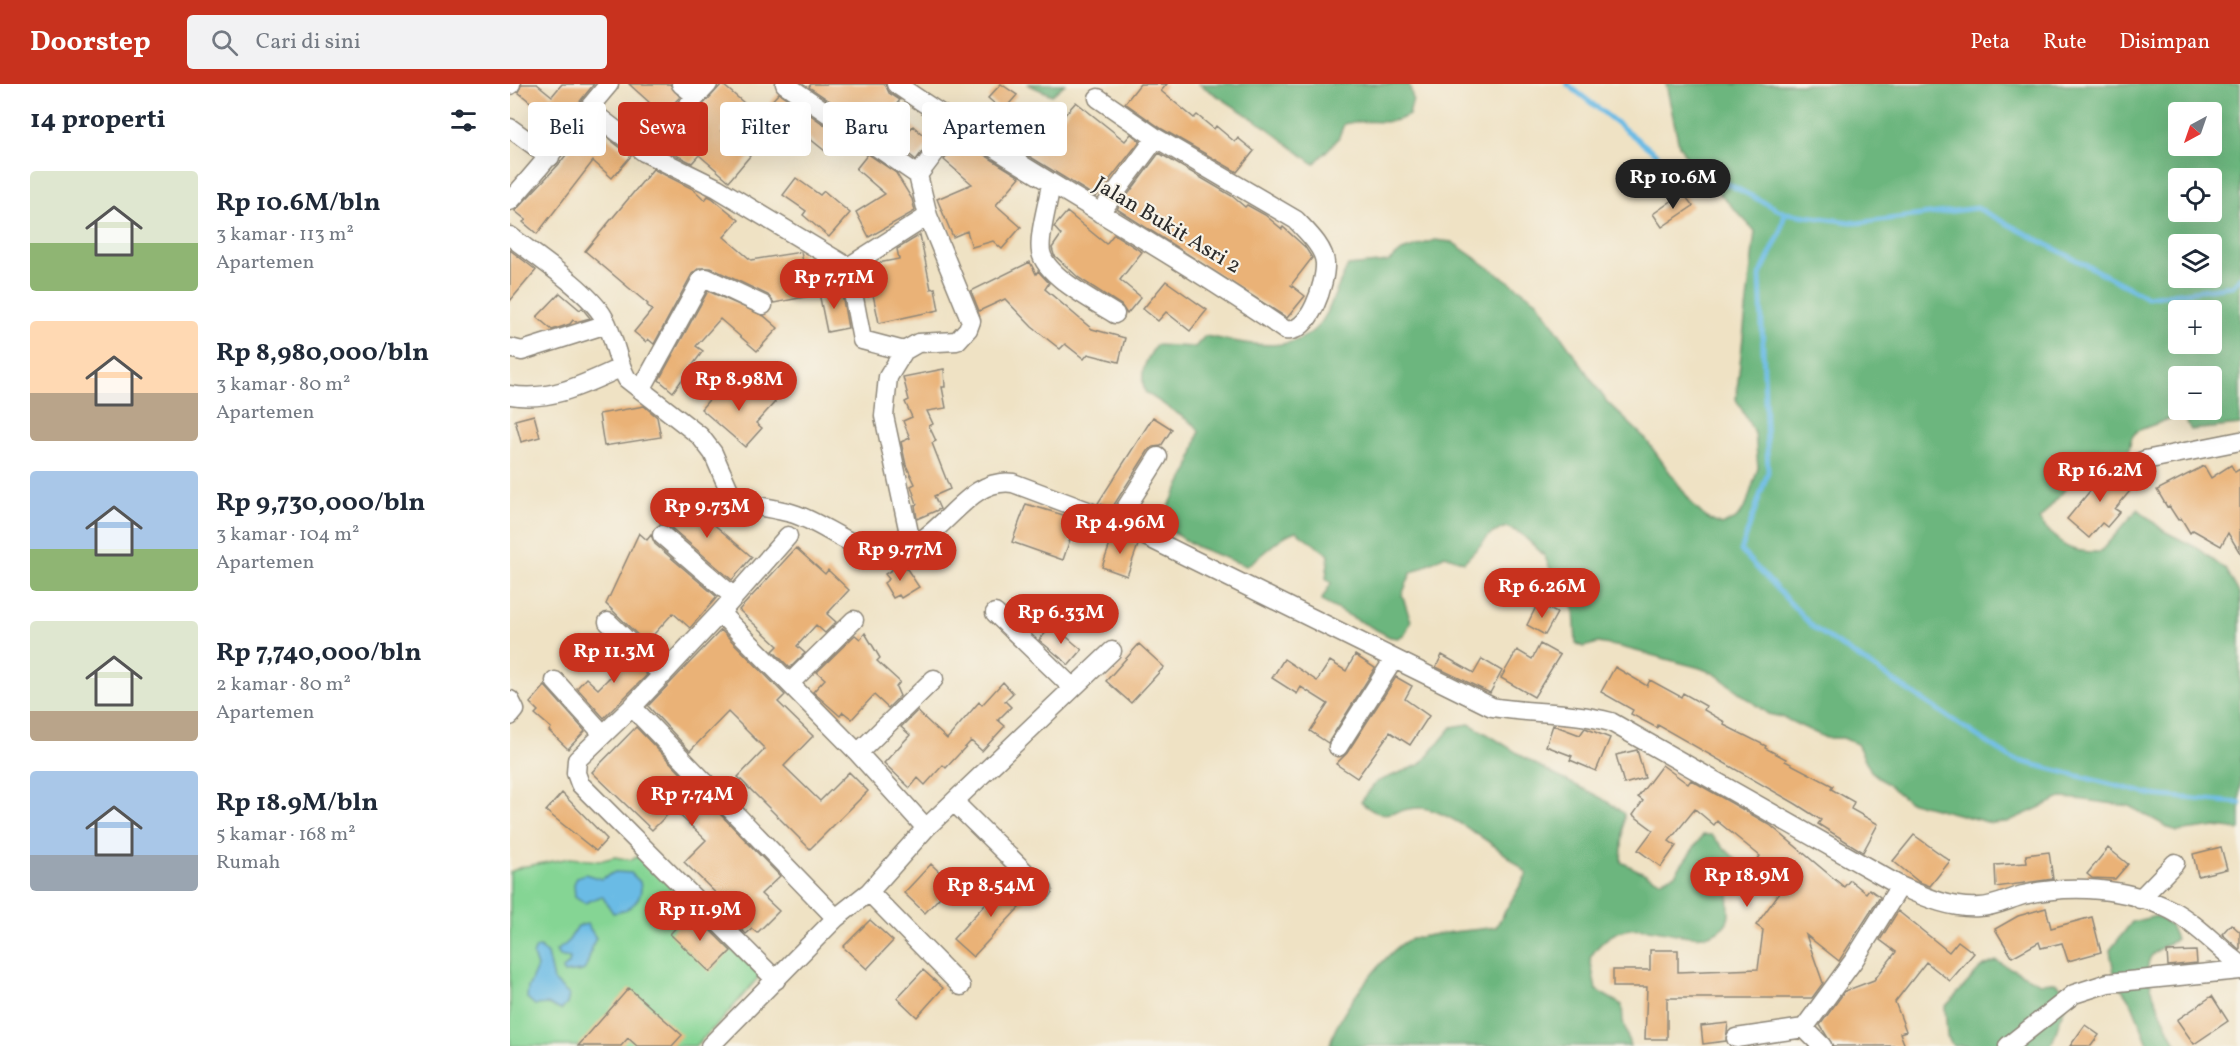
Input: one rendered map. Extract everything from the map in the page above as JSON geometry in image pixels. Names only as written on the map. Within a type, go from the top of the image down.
[{"type":"street","points":[[594,102],[609,84]]},
{"type":"street","points":[[681,84],[702,90],[691,102]]},
{"type":"street","points":[[785,84],[918,175],[928,216],[971,321],[968,329],[957,341],[918,343],[904,351],[888,378],[884,416],[912,547]]},
{"type":"street","name":"Jalan Bukit Asri 2","points":[[896,84],[922,102]]},
{"type":"street","points":[[1098,98],[1156,138],[1100,213]]},
{"type":"street","points":[[606,123],[618,132]]},
{"type":"street","points":[[510,128],[550,157],[510,201]]},
{"type":"street","name":"Jalan Bukit Asri 2","points":[[1007,156],[1291,331],[1301,326],[1319,297],[1325,262],[1314,240],[1296,220],[1156,138]]},
{"type":"street","points":[[652,156],[717,188],[848,267],[862,340],[904,351]]},
{"type":"street","points":[[918,175],[932,156]]},
{"type":"street","points":[[1052,183],[1041,253],[1048,266],[1066,282],[1115,314]]},
{"type":"street","points":[[848,267],[928,216]]},
{"type":"street","points":[[510,236],[595,305],[607,324],[620,368],[627,379],[708,445],[733,499],[748,506],[790,512],[866,549],[893,551],[912,547],[988,486],[1001,481],[1029,489],[1117,522],[1492,707],[1517,711],[1566,712],[1611,722],[1900,886],[1930,899],[1958,907],[1981,908],[2024,895],[2081,888],[2140,899],[2172,910],[2240,963]]},
{"type":"street","points":[[641,390],[702,279],[706,278],[763,305]]},
{"type":"street","points":[[510,348],[522,351],[607,324]]},
{"type":"street","points":[[510,395],[520,397],[567,392],[620,368]]},
{"type":"street","points":[[2123,475],[2135,464],[2145,460],[2240,441]]},
{"type":"street","points":[[1117,522],[1158,457]]},
{"type":"street","points":[[662,535],[734,597]]},
{"type":"street","points":[[776,980],[580,784],[576,772],[577,759],[663,675],[788,536]]},
{"type":"street","points":[[720,613],[858,753],[926,828]]},
{"type":"street","points":[[995,613],[1073,688]]},
{"type":"street","points":[[789,683],[854,621]]},
{"type":"street","points":[[608,622],[663,675]]},
{"type":"street","points":[[710,1046],[836,918],[869,892],[926,828],[1112,651]]},
{"type":"street","points":[[1338,747],[1394,659]]},
{"type":"street","points":[[858,753],[934,679]]},
{"type":"street","points":[[555,681],[603,734]]},
{"type":"street","points":[[632,707],[836,918]]},
{"type":"street","points":[[954,802],[1043,890]]},
{"type":"street","points":[[2140,899],[2175,863]]},
{"type":"street","points":[[1736,1038],[1804,1028],[1854,960],[1900,886]]},
{"type":"street","points":[[869,892],[961,986]]},
{"type":"street","points":[[2008,1046],[2074,994],[2108,983],[2240,970]]},
{"type":"street","points":[[1804,1028],[1822,1046]]},
{"type":"green space","points":[[1027,84],[1065,84],[1052,95]]},
{"type":"green space","points":[[1199,84],[1409,84],[1413,99],[1409,115],[1400,119],[1344,124],[1338,139],[1314,164],[1266,127]]},
{"type":"green space","points":[[1666,84],[2240,84],[2240,425],[2191,430],[2185,420],[2222,420],[2222,366],[2168,366],[2168,419],[2137,431],[2132,437],[2128,452],[2119,459],[2098,451],[2039,520],[2059,541],[2071,549],[2100,552],[2138,509],[2164,531],[2199,549],[2227,571],[2240,595],[2240,830],[2215,827],[2177,832],[2129,806],[2077,799],[2061,798],[2007,822],[1991,823],[1908,801],[1871,771],[1857,744],[1843,738],[1826,738],[1782,717],[1768,714],[1715,674],[1621,647],[1598,643],[1583,647],[1576,643],[1574,609],[1562,581],[1551,570],[1544,555],[1520,533],[1506,527],[1491,534],[1464,562],[1445,555],[1411,573],[1402,595],[1411,621],[1405,634],[1398,638],[1390,637],[1321,601],[1331,583],[1326,578],[1329,555],[1296,531],[1246,566],[1197,547],[1159,524],[1189,468],[1199,432],[1195,425],[1145,392],[1144,367],[1156,345],[1195,347],[1205,336],[1255,344],[1288,343],[1316,328],[1327,313],[1348,266],[1388,262],[1402,251],[1435,240],[1452,242],[1537,301],[1607,402],[1645,438],[1694,506],[1706,518],[1721,525],[1736,519],[1746,506],[1758,468],[1755,434],[1736,399],[1755,231],[1688,160],[1679,145]]},
{"type":"green space","points":[[1469,724],[1554,775],[1605,800],[1624,814],[1621,862],[1660,881],[1675,874],[1703,835],[1711,835],[1746,869],[1730,894],[1729,916],[1726,924],[1709,935],[1693,936],[1640,929],[1622,931],[1605,940],[1590,958],[1596,990],[1622,1005],[1623,1021],[1630,1046],[1330,1046],[1333,1035],[1350,1004],[1375,971],[1399,946],[1409,940],[1429,935],[1496,927],[1527,874],[1508,856],[1477,834],[1432,810],[1412,808],[1384,814],[1369,809],[1361,802],[1376,782],[1421,764],[1452,727]]},
{"type":"green space","points":[[642,854],[763,972],[721,1021],[695,1046],[510,1046],[510,872],[521,867],[570,858],[599,861],[615,857],[631,860]]},
{"type":"green space","points":[[2156,916],[2170,925],[2176,939],[2152,955],[2148,966],[2149,977],[2157,1002],[2177,1046],[2149,1046],[2132,1004],[2115,979],[2110,950],[2132,922]]},
{"type":"green space","points":[[1996,961],[2040,983],[2055,982],[2067,991],[2065,1006],[2051,1046],[1953,1046],[1947,1036],[1945,1007],[1982,967]]},
{"type":"water","points":[[615,872],[631,873],[640,882],[638,899],[625,910],[613,913],[602,896],[585,903],[575,896],[574,884],[577,877],[585,874],[601,879]]},
{"type":"water","points":[[587,924],[596,938],[585,968],[564,973],[562,970],[569,964],[570,958],[559,956],[556,951],[567,943],[578,926]]},
{"type":"water","points":[[540,947],[547,954],[553,980],[569,995],[567,1004],[561,1010],[548,1004],[535,1005],[527,998],[528,988],[537,967],[533,955],[536,948]]},
{"type":"building","points":[[522,84],[537,84],[552,96],[562,84],[594,84],[579,102],[530,102],[518,92]]},
{"type":"building","points":[[629,84],[670,84],[680,97],[675,102],[649,102]]},
{"type":"building","points":[[722,84],[743,102],[720,102],[720,156],[750,156],[729,181],[700,156],[708,156],[708,102],[706,102]]},
{"type":"building","points":[[811,84],[885,84],[889,93],[900,100],[898,102],[832,102],[809,87]]},
{"type":"building","points":[[1001,84],[1017,95],[1011,102],[993,102],[988,98]]},
{"type":"building","points":[[1140,84],[1167,84],[1161,91],[1194,118],[1197,115],[1214,129],[1216,126],[1235,142],[1238,138],[1254,151],[1237,172],[1162,129],[1125,103]]},
{"type":"building","points":[[779,93],[792,102],[771,102]]},
{"type":"building","points":[[1076,102],[1125,141],[1131,134],[1140,141],[1096,197],[1029,156],[1067,156],[1067,112]]},
{"type":"building","points":[[811,115],[823,124],[823,149],[811,140]]},
{"type":"building","points":[[913,126],[922,134],[922,152],[916,160],[910,155],[910,129]]},
{"type":"building","points":[[606,136],[618,146],[618,156],[631,156],[612,178],[593,161],[537,234],[523,222],[526,220],[515,211],[565,156],[606,156]]},
{"type":"building","points":[[1159,153],[1232,196],[1245,207],[1247,205],[1265,215],[1282,229],[1283,227],[1305,247],[1312,258],[1291,285],[1305,296],[1287,318],[1117,209]]},
{"type":"building","points":[[678,156],[698,156],[692,163]]},
{"type":"building","points":[[866,156],[871,156],[896,173],[912,199],[915,211],[869,237],[856,212],[885,194],[856,169]]},
{"type":"building","points":[[947,156],[986,156],[1020,177],[996,205],[1021,227],[1002,249],[993,241],[972,247],[967,231],[953,237],[937,199],[972,184],[944,160]]},
{"type":"building","points":[[653,169],[693,189],[705,200],[708,196],[712,198],[739,220],[724,237],[751,260],[801,252],[805,271],[786,282],[807,277],[810,296],[774,303],[768,295],[711,268],[699,268],[692,274],[654,344],[648,339],[646,342],[634,332],[652,310],[648,304],[585,251]]},
{"type":"building","points":[[796,178],[820,195],[824,191],[850,213],[829,237],[803,215],[806,211],[783,195]]},
{"type":"building","points":[[1683,193],[1693,206],[1662,227],[1653,214]]},
{"type":"building","points":[[1067,212],[1106,244],[1114,234],[1142,252],[1120,280],[1141,297],[1127,314],[1121,305],[1079,278],[1054,255],[1052,248],[1061,235],[1054,227]]},
{"type":"building","points":[[920,235],[931,289],[935,288],[939,310],[879,323],[871,285],[865,287],[862,271],[873,264],[899,259],[897,249]]},
{"type":"building","points":[[510,250],[536,270],[510,301]]},
{"type":"building","points":[[1030,262],[1036,274],[1038,271],[1049,283],[1045,289],[1092,329],[1125,338],[1119,362],[1088,354],[1084,359],[1065,344],[1060,349],[1032,327],[1005,299],[979,311],[971,291]]},
{"type":"building","points":[[1166,281],[1207,310],[1190,331],[1166,312],[1158,321],[1143,309]]},
{"type":"building","points":[[841,289],[848,328],[827,332],[819,293]]},
{"type":"building","points":[[708,291],[764,316],[778,328],[757,351],[720,319],[696,346],[703,351],[673,392],[659,380]]},
{"type":"building","points":[[560,293],[580,310],[582,308],[590,318],[576,322],[573,320],[570,324],[552,330],[537,317]]},
{"type":"building","points":[[944,369],[945,387],[942,387],[946,408],[927,411],[933,424],[929,426],[936,441],[932,443],[950,489],[934,496],[940,509],[917,519],[915,505],[917,504],[911,486],[915,484],[906,465],[901,442],[910,438],[903,421],[912,417],[905,402],[909,400],[903,377]]},
{"type":"building","points":[[754,384],[775,402],[756,423],[762,428],[745,447],[701,409],[722,385],[740,400]]},
{"type":"building","points":[[644,406],[657,417],[661,437],[604,446],[599,414]]},
{"type":"building","points":[[534,415],[540,437],[521,442],[515,420]]},
{"type":"building","points":[[1153,417],[1172,429],[1161,446],[1153,447],[1148,451],[1112,508],[1098,503]]},
{"type":"building","points":[[2106,463],[2114,470],[2112,477],[2115,483],[2134,486],[2115,509],[2120,512],[2107,527],[2102,523],[2089,538],[2067,519],[2094,486],[2090,482]]},
{"type":"building","points":[[2231,465],[2235,472],[2240,469],[2240,553],[2228,533],[2221,546],[2193,530],[2190,533],[2181,518],[2178,520],[2169,506],[2167,507],[2157,490],[2204,466],[2211,478]]},
{"type":"building","points":[[683,498],[752,557],[732,580],[669,526],[660,524]]},
{"type":"building","points":[[1026,504],[1077,519],[1063,560],[1012,542]]},
{"type":"building","points":[[639,533],[647,540],[651,535],[655,544],[717,597],[690,628],[673,613],[646,643],[606,604]]},
{"type":"building","points":[[1114,533],[1138,545],[1127,576],[1102,567]]},
{"type":"building","points":[[796,548],[825,574],[828,570],[849,590],[827,614],[836,622],[825,633],[816,625],[797,646],[805,653],[790,668],[773,651],[778,646],[739,610]]},
{"type":"building","points":[[903,563],[919,587],[901,598],[899,595],[893,598],[884,583],[889,579],[885,574]]},
{"type":"building","points":[[1538,603],[1557,613],[1545,635],[1527,625]]},
{"type":"building","points":[[1028,604],[1050,608],[1047,624],[1025,620]]},
{"type":"building","points":[[1053,625],[1082,650],[1069,665],[1039,640]]},
{"type":"building","points":[[721,630],[785,695],[778,702],[813,736],[784,766],[820,801],[849,772],[868,791],[810,849],[738,777],[765,749],[728,712],[690,751],[648,706]]},
{"type":"building","points":[[865,633],[880,658],[877,661],[900,682],[896,687],[900,696],[888,708],[874,695],[852,719],[843,712],[840,716],[813,692],[825,679],[817,672],[855,635],[860,639]]},
{"type":"building","points":[[612,642],[647,675],[604,718],[577,688],[586,678],[598,689],[617,670],[610,663]]},
{"type":"building","points":[[1139,644],[1164,667],[1131,703],[1106,681]]},
{"type":"building","points":[[1540,644],[1560,655],[1534,697],[1501,678],[1517,650],[1532,659]]},
{"type":"building","points":[[1355,655],[1375,668],[1328,743],[1310,731],[1328,704],[1301,687],[1297,694],[1272,678],[1284,659],[1317,681],[1330,661],[1346,671]]},
{"type":"building","points":[[1442,655],[1474,673],[1482,659],[1502,671],[1490,693],[1436,667]]},
{"type":"building","points":[[1615,667],[1647,686],[1650,680],[1681,697],[1683,693],[1706,706],[1704,710],[1725,722],[1724,725],[1766,746],[1765,748],[1786,759],[1785,761],[1833,786],[1831,789],[1854,802],[1851,809],[1878,824],[1863,852],[1818,824],[1821,820],[1796,804],[1658,725],[1657,728],[1631,714],[1633,710],[1601,692]]},
{"type":"building","points":[[1396,677],[1412,686],[1405,699],[1429,716],[1410,745],[1390,732],[1357,778],[1336,764],[1347,753]]},
{"type":"building","points":[[1003,682],[1013,693],[1005,701],[1011,707],[998,720],[1005,726],[982,751],[971,741],[946,768],[943,765],[925,785],[918,778],[910,788],[884,763],[910,735],[901,727],[917,711],[947,739],[979,702],[982,705]]},
{"type":"building","points":[[545,686],[585,731],[568,749],[549,731],[551,728],[535,714],[538,711],[530,703]]},
{"type":"building","points":[[1553,725],[1580,735],[1585,728],[1610,738],[1596,771],[1570,760],[1572,756],[1546,746]]},
{"type":"building","points":[[636,727],[780,876],[761,894],[779,911],[757,933],[752,929],[746,934],[734,922],[740,917],[684,862],[706,840],[673,809],[652,830],[592,772]]},
{"type":"building","points":[[1637,750],[1645,778],[1624,784],[1616,755]]},
{"type":"building","points":[[1662,765],[1688,784],[1691,780],[1770,825],[1844,887],[1850,880],[1866,893],[1869,889],[1880,897],[1839,961],[1806,935],[1823,983],[1812,998],[1667,998],[1667,1039],[1645,1039],[1647,987],[1613,987],[1613,970],[1650,970],[1650,950],[1678,950],[1678,972],[1758,969],[1763,930],[1756,925],[1785,885],[1756,861],[1760,856],[1717,821],[1714,825],[1695,809],[1669,841],[1676,846],[1661,867],[1638,850],[1653,830],[1633,815],[1643,801],[1638,797]]},
{"type":"building","points":[[562,793],[607,839],[596,851],[546,811]]},
{"type":"building","points":[[1914,835],[1950,861],[1930,886],[1919,882],[1893,861]]},
{"type":"building","points":[[2221,847],[2227,869],[2198,876],[2193,854]]},
{"type":"building","points":[[2108,848],[2128,864],[2115,879],[2092,878],[2087,874]]},
{"type":"building","points":[[2049,852],[2053,879],[1996,887],[1995,865],[2027,863],[2026,855]]},
{"type":"building","points":[[931,864],[952,884],[925,913],[904,893]]},
{"type":"building","points":[[1009,878],[1029,897],[973,957],[953,939]]},
{"type":"building","points":[[2046,908],[2051,928],[2092,917],[2101,952],[2068,961],[2062,943],[2041,948],[2039,942],[2012,957],[1995,929],[2018,916]]},
{"type":"building","points":[[691,911],[731,951],[710,972],[670,934]]},
{"type":"building","points":[[1898,911],[1949,952],[1958,941],[1974,953],[1950,981],[1926,962],[1895,1002],[1906,1031],[1900,1033],[1905,1046],[1833,1046],[1820,1025],[1845,991],[1874,980],[1896,952],[1880,940]]},
{"type":"building","points":[[870,920],[893,941],[867,969],[843,947]]},
{"type":"building","points":[[2231,924],[2240,932],[2240,950],[2222,934]]},
{"type":"building","points":[[2196,951],[2197,963],[2168,966],[2167,952]]},
{"type":"building","points":[[923,970],[943,988],[917,1017],[897,998]]},
{"type":"building","points":[[629,988],[682,1035],[672,1046],[637,1046],[628,1038],[621,1046],[578,1046]]},
{"type":"building","points":[[2212,996],[2228,1021],[2194,1044],[2177,1020]]},
{"type":"building","points":[[1728,1023],[1726,1041],[1703,1044],[1701,1026]]},
{"type":"building","points":[[2085,1025],[2099,1035],[2091,1046],[2070,1046]]},
{"type":"waterway","points":[[1567,84],[1669,164],[1728,184],[1785,213],[1857,223],[1977,208],[2147,297],[2232,286],[2240,278]]},
{"type":"waterway","points":[[1785,213],[1780,234],[1760,275],[1768,472],[1741,551],[1814,628],[2012,759],[2152,795],[2240,803]]}]
